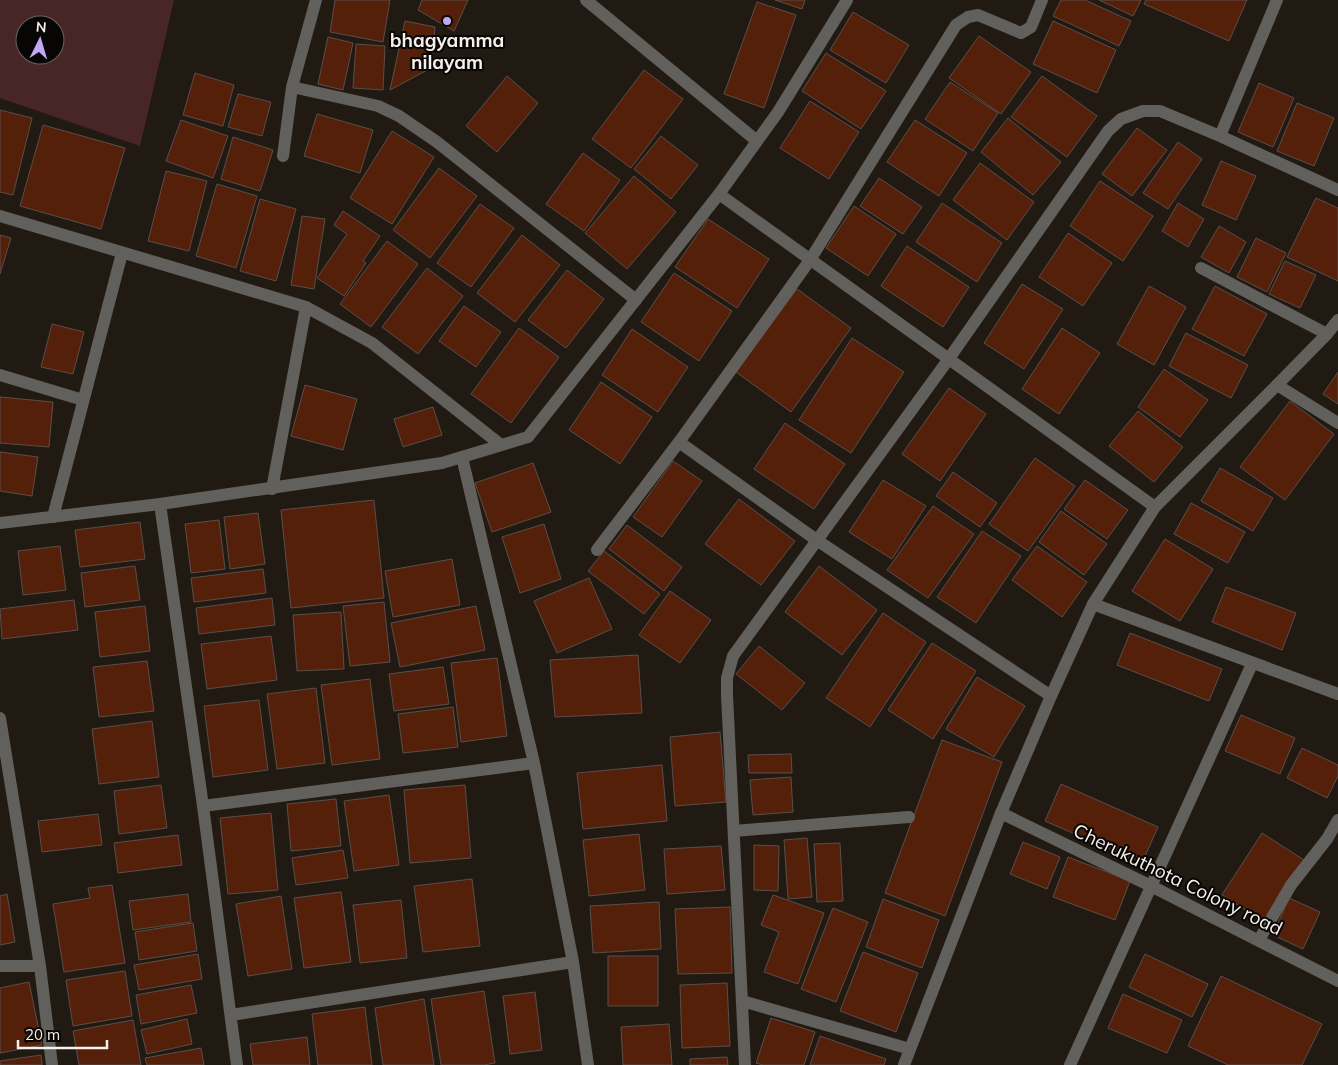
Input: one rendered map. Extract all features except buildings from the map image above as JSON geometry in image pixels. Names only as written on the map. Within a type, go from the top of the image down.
[{"type":"street","points":[[283,156],[292,87],[316,0]]},
{"type":"street","points":[[0,523],[53,518],[272,489],[442,463],[528,437],[719,194],[778,112],[847,0]]},
{"type":"street","points":[[597,550],[810,260],[956,25],[968,16],[978,15],[1021,33],[1031,27],[1042,0]]},
{"type":"street","points":[[1220,136],[1277,0]]},
{"type":"street","points":[[592,2],[757,140]]},
{"type":"street","points":[[292,87],[378,106],[399,116],[437,142],[636,300]]},
{"type":"street","points":[[745,1065],[727,678],[733,656],[948,360],[1108,131],[1121,119],[1143,111],[1160,111],[1338,190]]},
{"type":"street","points":[[719,194],[1155,507]]},
{"type":"street","points":[[0,216],[306,307],[372,343],[501,445]]},
{"type":"street","points":[[53,518],[122,253]]},
{"type":"street","points":[[1201,268],[1327,334]]},
{"type":"street","points":[[272,489],[306,307]]},
{"type":"street","points":[[904,1065],[1001,813],[1050,696],[1092,604],[1155,507],[1327,334],[1338,320]]},
{"type":"street","points":[[0,375],[83,400]]},
{"type":"street","points":[[1277,385],[1338,423]]},
{"type":"street","points":[[678,442],[818,541],[1050,696]]},
{"type":"street","points":[[462,457],[534,763],[573,962],[588,1065]]},
{"type":"street","points":[[160,504],[203,806],[237,1065]]},
{"type":"street","points":[[1092,604],[1338,694]]},
{"type":"street","points":[[1070,1065],[1252,664]]},
{"type":"street","points":[[0,718],[3,749],[40,966],[52,1065]]},
{"type":"street","points":[[203,806],[534,763]]},
{"type":"street","name":"Cherukuthota Colony road","points":[[1001,813],[1151,886],[1338,981]]},
{"type":"street","points":[[734,831],[909,817]]},
{"type":"street","points":[[1259,940],[1291,885],[1327,839],[1338,820]]},
{"type":"street","points":[[231,1015],[573,962]]},
{"type":"street","points":[[0,966],[40,966]]},
{"type":"street","points":[[742,1000],[910,1049]]},
{"type":"shaded area","points":[[0,0],[174,0],[140,146],[0,98]]},
{"type":"place","name":"bhagyamma nilayam","points":[[447,21]]}]
